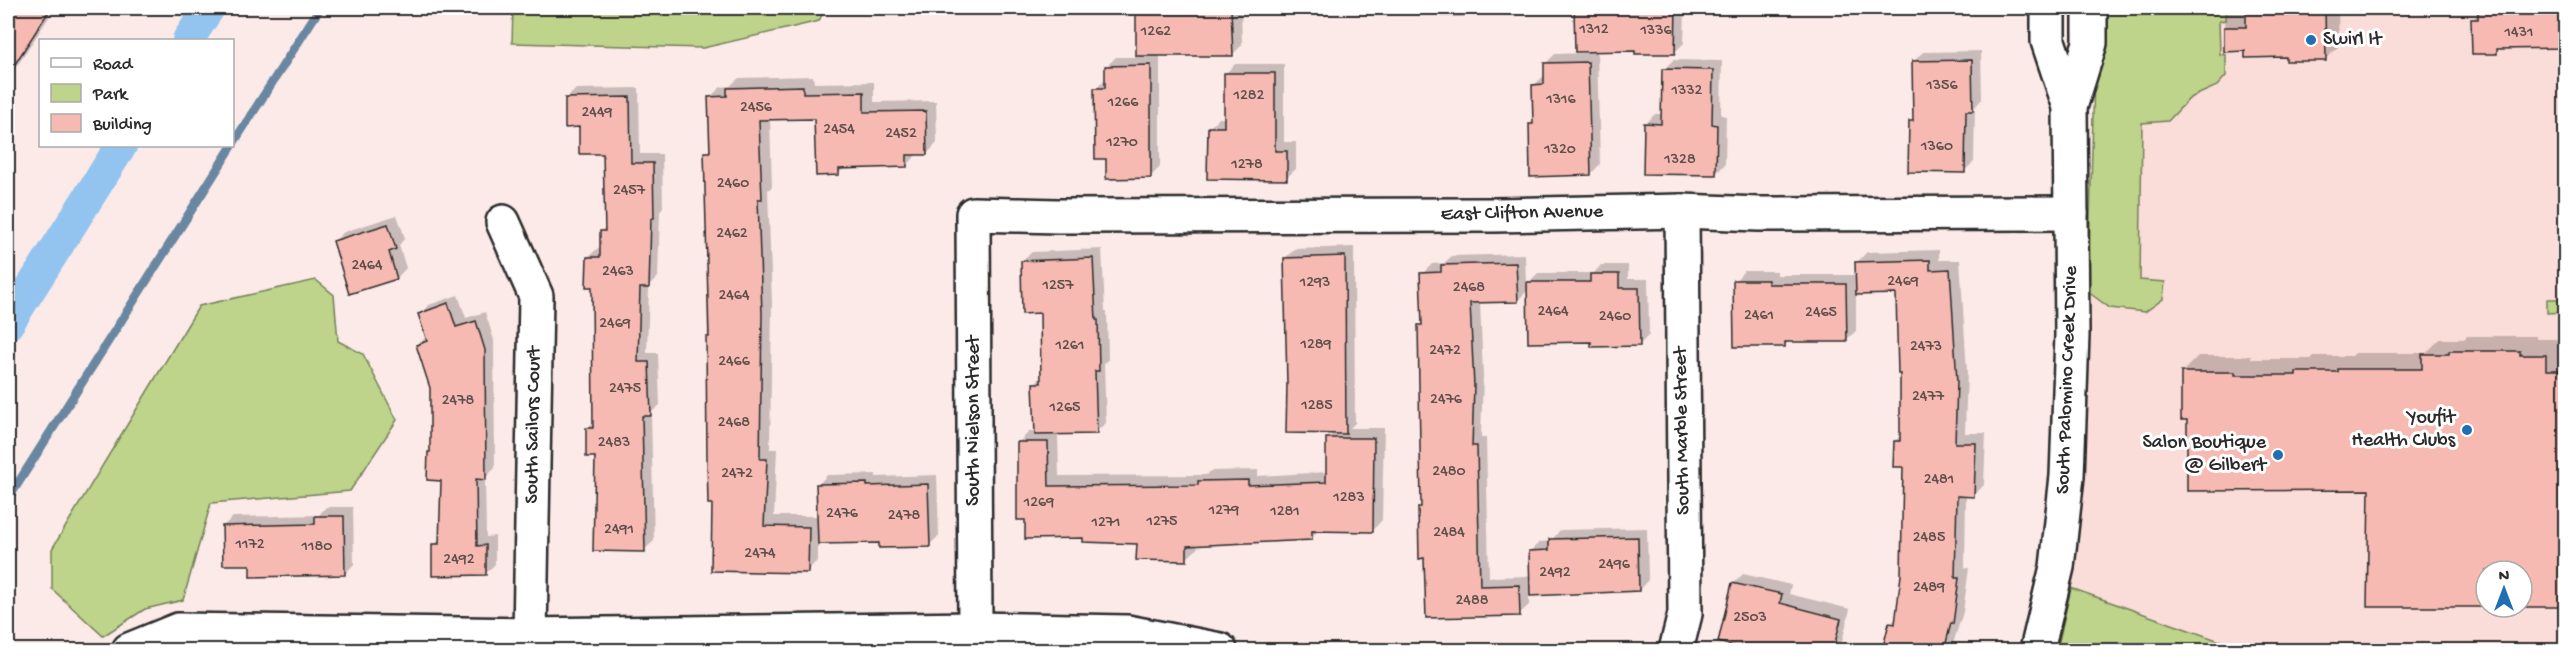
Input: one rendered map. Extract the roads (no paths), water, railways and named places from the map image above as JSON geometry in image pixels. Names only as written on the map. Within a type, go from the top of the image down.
[{"type":"street","name":"South Palomino Creek Drive","points":[[2037,651],[2057,567],[2067,476],[2072,335],[2070,107],[2048,41],[2048,8]]},
{"type":"street","name":"South Palomino Creek Drive","points":[[2070,107],[2090,43],[2091,8]]},
{"type":"street","name":"East Clifton Avenue","points":[[973,214],[1058,216],[1494,215],[1682,211],[1760,214],[2071,213]]},
{"type":"street","name":"South Marble Street","points":[[1676,651],[1685,614],[1682,211]]},
{"type":"street","name":"South Nielson Street","points":[[973,214],[975,629]]},
{"type":"street","name":"South Sailors Court","points":[[503,222],[536,297],[530,635]]},
{"type":"street","points":[[129,651],[178,630],[530,635],[975,629],[1127,632],[1220,651]]},
{"type":"waterway","points":[[189,39],[209,8]]},
{"type":"waterway","points":[[234,142],[320,8]]},
{"type":"waterway","points":[[8,324],[120,147]]},
{"type":"waterway","points":[[8,499],[231,147]]},
{"type":"place","name":"Swirl It","points":[[2311,40]]},
{"type":"place","name":"Youfit Health Clubs","points":[[2467,430]]},
{"type":"place","name":"Salon Boutique @ Gilbert","points":[[2278,455]]}]
